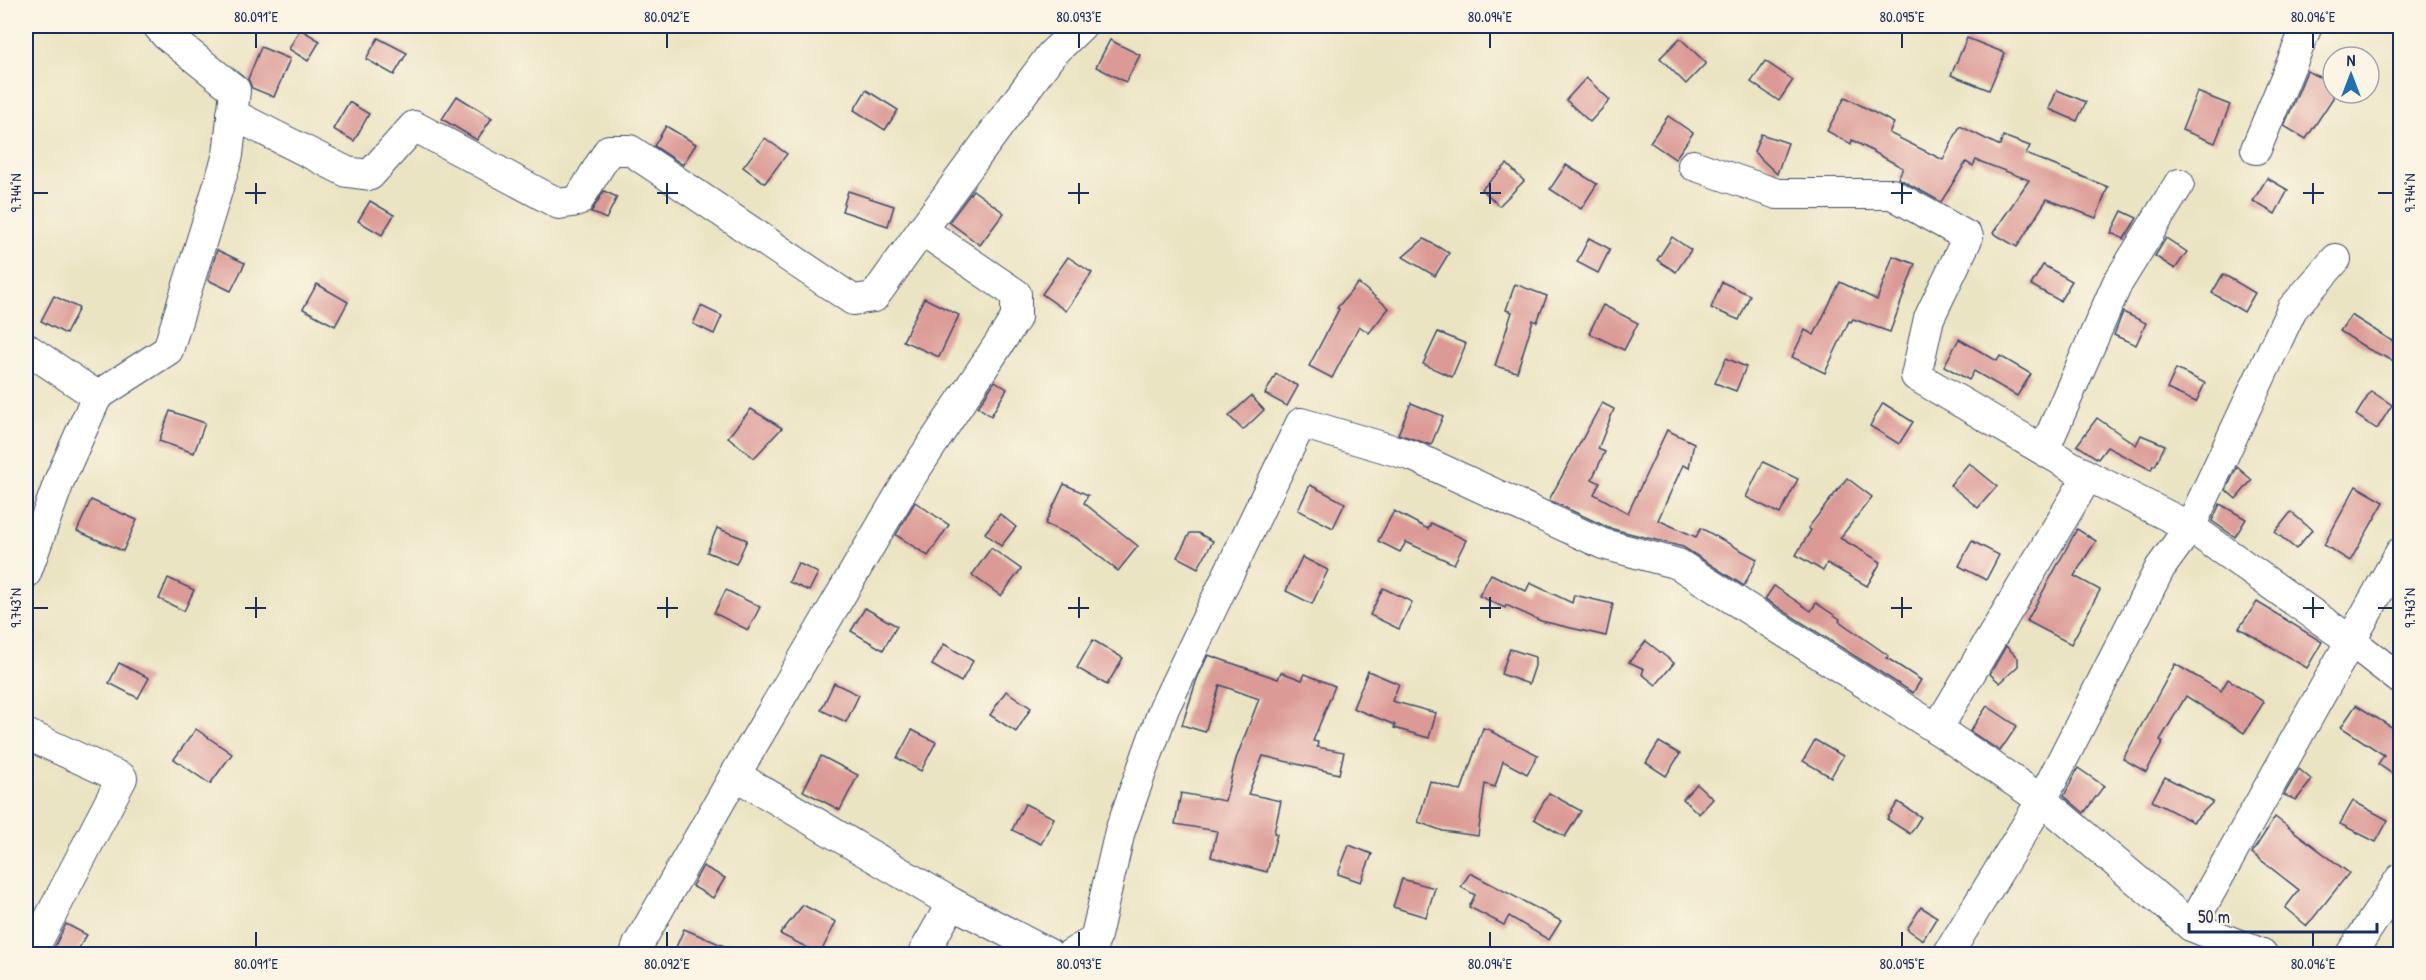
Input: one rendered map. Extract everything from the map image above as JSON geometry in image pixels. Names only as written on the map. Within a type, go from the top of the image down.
[{"type":"street","points":[[26,573],[60,479],[97,396],[168,350],[228,155],[235,90],[166,35],[158,26]]},
{"type":"street","points":[[232,114],[347,172],[370,175],[414,126],[558,204],[578,201],[609,150],[630,150],[853,300],[874,297],[1052,55],[1081,26]]},
{"type":"street","points":[[2256,149],[2307,26]]},
{"type":"street","points":[[1693,165],[1777,194],[1892,194],[1968,237],[1929,318],[1916,376],[2088,476],[2190,527],[2351,641],[2400,679]]},
{"type":"street","points":[[2044,450],[2117,284],[2179,184]]},
{"type":"street","points":[[634,954],[735,775],[906,484],[1016,318],[1016,294],[922,230]]},
{"type":"street","points":[[1948,954],[2042,800],[2160,568],[2190,527],[2292,309],[2336,259]]},
{"type":"street","points":[[26,348],[97,396]]},
{"type":"street","points":[[1071,954],[1095,940],[1120,831],[1164,708],[1301,423],[1413,456],[1603,544],[1678,564],[1937,729],[2042,800],[2191,926],[2262,954]]},
{"type":"street","points":[[1937,729],[2088,476]]},
{"type":"street","points":[[2191,926],[2400,553]]},
{"type":"street","points":[[26,734],[122,778],[31,954]]},
{"type":"street","points":[[735,775],[952,903],[1049,954]]},
{"type":"street","points":[[2351,954],[2400,879]]},
{"type":"street","points":[[923,954],[952,903]]},
{"type":"building","points":[[300,29],[320,41],[308,61],[289,49]]},
{"type":"building","points":[[378,38],[407,53],[394,75],[366,59]]},
{"type":"building","points":[[1680,38],[1706,63],[1686,84],[1660,58]]},
{"type":"building","points":[[1967,38],[2005,53],[1989,90],[1951,75]]},
{"type":"building","points":[[1110,40],[1140,55],[1126,82],[1096,67]]},
{"type":"building","points":[[261,47],[290,59],[274,97],[252,88],[248,79]]},
{"type":"building","points":[[1765,61],[1793,80],[1779,101],[1751,82]]},
{"type":"building","points":[[2307,71],[2321,77],[2321,105],[2328,105],[2306,139],[2284,126]]},
{"type":"building","points":[[1586,78],[1610,100],[1590,122],[1566,100]]},
{"type":"building","points":[[866,90],[898,110],[885,130],[854,110]]},
{"type":"building","points":[[2057,90],[2086,102],[2077,121],[2049,109]]},
{"type":"building","points":[[2197,92],[2230,105],[2215,143],[2182,130]]},
{"type":"building","points":[[457,96],[492,118],[477,140],[442,119]]},
{"type":"building","points":[[1845,97],[1894,123],[1889,133],[1943,160],[1960,126],[2000,146],[2003,136],[2030,146],[2026,154],[2108,187],[2096,218],[2047,199],[2017,247],[1993,233],[2029,180],[1976,160],[1973,166],[1966,162],[1941,202],[1898,178],[1903,168],[1852,140],[1851,144],[1827,131]]},
{"type":"building","points":[[349,102],[369,114],[354,141],[333,129]]},
{"type":"building","points":[[1668,116],[1693,133],[1675,159],[1650,142]]},
{"type":"building","points":[[666,126],[696,144],[683,165],[654,146]]},
{"type":"building","points":[[1761,134],[1788,143],[1777,174],[1754,152]]},
{"type":"building","points":[[765,138],[787,154],[765,183],[743,167]]},
{"type":"building","points":[[1507,164],[1524,181],[1499,206],[1482,189]]},
{"type":"building","points":[[1566,165],[1597,184],[1581,209],[1550,189]]},
{"type":"building","points":[[2267,178],[2288,190],[2275,214],[2253,201]]},
{"type":"building","points":[[973,190],[1004,213],[980,245],[949,222]]},
{"type":"building","points":[[604,191],[617,197],[606,219],[591,212]]},
{"type":"building","points":[[848,191],[894,206],[888,226],[842,211]]},
{"type":"building","points":[[370,201],[394,215],[382,235],[358,221]]},
{"type":"building","points":[[2122,211],[2137,218],[2124,239],[2111,233]]},
{"type":"building","points":[[1672,237],[1691,250],[1676,272],[1657,260]]},
{"type":"building","points":[[1589,238],[1610,249],[1598,273],[1577,262]]},
{"type":"building","points":[[2166,238],[2187,252],[2175,269],[2155,256]]},
{"type":"building","points":[[1424,239],[1449,253],[1435,276],[1403,257]]},
{"type":"building","points":[[217,250],[245,263],[231,291],[208,280]]},
{"type":"building","points":[[1893,256],[1915,264],[1890,332],[1853,319],[1849,321],[1825,373],[1792,357],[1805,330],[1814,335],[1840,282],[1877,300]]},
{"type":"building","points":[[1068,257],[1092,273],[1066,311],[1042,294]]},
{"type":"building","points":[[2043,265],[2072,281],[2060,301],[2031,285]]},
{"type":"building","points":[[2223,274],[2255,293],[2244,312],[2212,293]]},
{"type":"building","points":[[1722,282],[1750,295],[1739,320],[1711,308]]},
{"type":"building","points":[[1358,283],[1389,308],[1369,333],[1359,326],[1332,378],[1309,366],[1339,309],[1337,308]]},
{"type":"building","points":[[317,284],[348,302],[335,326],[303,309]]},
{"type":"building","points":[[1515,284],[1547,296],[1537,322],[1533,320],[1517,372],[1495,366],[1512,312],[1506,310]]},
{"type":"building","points":[[54,296],[79,308],[66,334],[41,321]]},
{"type":"building","points":[[924,298],[959,315],[939,357],[903,341]]},
{"type":"building","points":[[1603,305],[1638,323],[1624,350],[1589,333]]},
{"type":"building","points":[[701,306],[722,316],[714,334],[693,324]]},
{"type":"building","points":[[2123,312],[2146,323],[2136,345],[2114,335]]},
{"type":"building","points":[[2351,315],[2400,346],[2400,364],[2368,349],[2340,331]]},
{"type":"building","points":[[1438,332],[1466,344],[1452,377],[1423,364]]},
{"type":"building","points":[[1959,339],[1997,361],[2000,356],[2031,374],[2017,396],[1974,371],[1969,380],[1944,366]]},
{"type":"building","points":[[1726,358],[1746,367],[1736,391],[1715,383]]},
{"type":"building","points":[[2176,369],[2205,383],[2196,402],[2167,389]]},
{"type":"building","points":[[1276,374],[1298,386],[1287,406],[1265,394]]},
{"type":"building","points":[[995,381],[1007,389],[991,416],[978,407]]},
{"type":"building","points":[[2371,391],[2392,405],[2377,429],[2356,415]]},
{"type":"building","points":[[1251,396],[1264,410],[1243,430],[1229,416]]},
{"type":"building","points":[[1411,403],[1443,416],[1431,445],[1398,434]]},
{"type":"building","points":[[1602,403],[1614,409],[1598,449],[1605,452],[1592,479],[1600,483],[1594,494],[1628,513],[1667,430],[1694,443],[1689,468],[1683,465],[1658,520],[1696,537],[1701,528],[1757,559],[1744,586],[1683,547],[1609,528],[1549,500]]},
{"type":"building","points":[[1883,403],[1913,422],[1899,444],[1870,426]]},
{"type":"building","points":[[751,409],[782,428],[754,458],[728,437]]},
{"type":"building","points":[[170,411],[205,423],[194,453],[159,441]]},
{"type":"building","points":[[2097,418],[2136,445],[2141,435],[2165,445],[2155,466],[2153,465],[2151,470],[2107,447],[2098,459],[2077,445]]},
{"type":"building","points":[[1763,462],[1798,479],[1780,514],[1746,497]]},
{"type":"building","points":[[1969,463],[1997,486],[1978,508],[1950,485]]},
{"type":"building","points":[[2237,467],[2252,480],[2236,499],[2226,490]]},
{"type":"building","points":[[1847,478],[1872,497],[1840,538],[1881,562],[1867,586],[1827,563],[1823,571],[1796,555],[1811,530],[1808,528]]},
{"type":"building","points":[[1064,484],[1088,495],[1084,503],[1138,546],[1118,571],[1076,538],[1045,524]]},
{"type":"building","points":[[1310,485],[1345,503],[1333,528],[1298,510]]},
{"type":"building","points":[[2356,486],[2384,502],[2350,561],[2324,545]]},
{"type":"building","points":[[91,500],[137,520],[123,551],[77,531]]},
{"type":"building","points":[[915,502],[949,525],[928,556],[896,535]]},
{"type":"building","points":[[2220,504],[2246,519],[2235,537],[2212,521]]},
{"type":"building","points":[[1394,511],[1428,529],[1431,523],[1466,540],[1454,564],[1406,542],[1400,552],[1378,541]]},
{"type":"building","points":[[2291,512],[2312,530],[2296,549],[2275,532]]},
{"type":"building","points":[[1000,514],[1016,527],[1001,546],[985,533]]},
{"type":"building","points":[[717,528],[747,540],[736,564],[707,552]]},
{"type":"building","points":[[2077,529],[2096,541],[2074,576],[2100,590],[2071,644],[2027,621]]},
{"type":"building","points":[[1190,533],[1198,533],[1213,541],[1198,568],[1177,557]]},
{"type":"building","points":[[1972,541],[1999,555],[1986,580],[1959,566]]},
{"type":"building","points":[[991,548],[1021,569],[1001,596],[972,575]]},
{"type":"building","points":[[1302,557],[1328,570],[1312,604],[1286,591]]},
{"type":"building","points":[[798,563],[818,573],[809,591],[789,582]]},
{"type":"building","points":[[1491,574],[1526,591],[1530,583],[1572,603],[1574,595],[1613,604],[1606,636],[1541,621],[1479,596]]},
{"type":"building","points":[[168,578],[194,590],[184,611],[159,599]]},
{"type":"building","points":[[1774,586],[1811,611],[1816,603],[1889,656],[1887,658],[1921,680],[1913,693],[1765,599]]},
{"type":"building","points":[[1383,588],[1412,602],[1399,629],[1370,615]]},
{"type":"building","points":[[726,590],[760,607],[748,630],[714,613]]},
{"type":"building","points":[[2257,602],[2322,642],[2307,668],[2239,628]]},
{"type":"building","points":[[865,608],[897,626],[883,650],[851,631]]},
{"type":"building","points":[[1093,640],[1123,658],[1107,685],[1077,668]]},
{"type":"building","points":[[1646,641],[1674,663],[1656,685],[1642,674],[1644,669],[1629,662]]},
{"type":"building","points":[[944,644],[973,661],[961,682],[932,665]]},
{"type":"building","points":[[2006,646],[2018,658],[2018,666],[2000,683],[1990,674]]},
{"type":"building","points":[[1510,649],[1535,657],[1535,666],[1529,684],[1501,674]]},
{"type":"building","points":[[1208,655],[1278,679],[1281,672],[1302,680],[1305,674],[1335,686],[1313,741],[1318,742],[1317,747],[1344,752],[1339,774],[1263,756],[1248,794],[1281,801],[1274,833],[1277,834],[1267,872],[1211,857],[1217,831],[1175,824],[1181,793],[1225,801],[1236,759],[1259,699],[1220,685],[1205,732],[1182,725],[1197,679]]},
{"type":"building","points":[[119,663],[149,678],[138,698],[109,683]]},
{"type":"building","points":[[2175,664],[2221,691],[2228,679],[2264,702],[2244,733],[2186,696],[2160,740],[2163,742],[2146,772],[2123,759]]},
{"type":"building","points":[[1368,671],[1399,684],[1392,701],[1436,713],[1429,738],[1394,728],[1395,725],[1353,708]]},
{"type":"building","points":[[834,683],[859,695],[846,722],[821,710]]},
{"type":"building","points":[[1006,691],[1031,708],[1016,732],[990,715]]},
{"type":"building","points":[[2356,705],[2399,732],[2400,730],[2400,779],[2378,764],[2384,755],[2341,727]]},
{"type":"building","points":[[1987,706],[2017,726],[2000,751],[1970,731]]},
{"type":"building","points":[[1483,728],[1538,755],[1527,774],[1503,761],[1495,787],[1485,784],[1478,836],[1443,831],[1418,822],[1430,781],[1461,791]]},
{"type":"building","points":[[196,729],[232,754],[210,784],[174,759]]},
{"type":"building","points":[[912,730],[936,742],[921,771],[897,758]]},
{"type":"building","points":[[1815,740],[1843,756],[1831,777],[1803,761]]},
{"type":"building","points":[[1659,742],[1680,754],[1666,776],[1646,763]]},
{"type":"building","points":[[821,756],[858,775],[840,810],[803,791]]},
{"type":"building","points":[[2078,768],[2104,786],[2084,813],[2064,796]]},
{"type":"building","points":[[2299,769],[2312,780],[2296,800],[2284,795]]},
{"type":"building","points":[[2165,777],[2213,802],[2193,822],[2152,801]]},
{"type":"building","points":[[1697,784],[1713,799],[1699,814],[1683,799]]},
{"type":"building","points":[[1549,793],[1581,811],[1565,837],[1534,819]]},
{"type":"building","points":[[2353,801],[2388,820],[2376,842],[2340,824]]},
{"type":"building","points":[[1898,802],[1921,817],[1910,834],[1887,819]]},
{"type":"building","points":[[1025,804],[1054,818],[1041,844],[1012,830]]},
{"type":"building","points":[[2275,817],[2349,873],[2307,926],[2285,908],[2299,890],[2252,853]]},
{"type":"building","points":[[1349,845],[1372,854],[1361,882],[1338,874]]},
{"type":"building","points":[[703,866],[725,878],[713,898],[692,886]]},
{"type":"building","points":[[1470,873],[1561,921],[1549,940],[1509,916],[1504,925],[1469,907],[1475,895],[1461,887]]},
{"type":"building","points":[[1402,879],[1435,888],[1426,917],[1393,907]]},
{"type":"building","points":[[803,905],[836,922],[820,954],[780,934]]},
{"type":"building","points":[[1921,907],[1937,917],[1923,940],[1907,929]]},
{"type":"building","points":[[66,924],[87,935],[75,954],[57,954],[52,952]]},
{"type":"building","points":[[684,929],[743,954],[673,954]]}]
